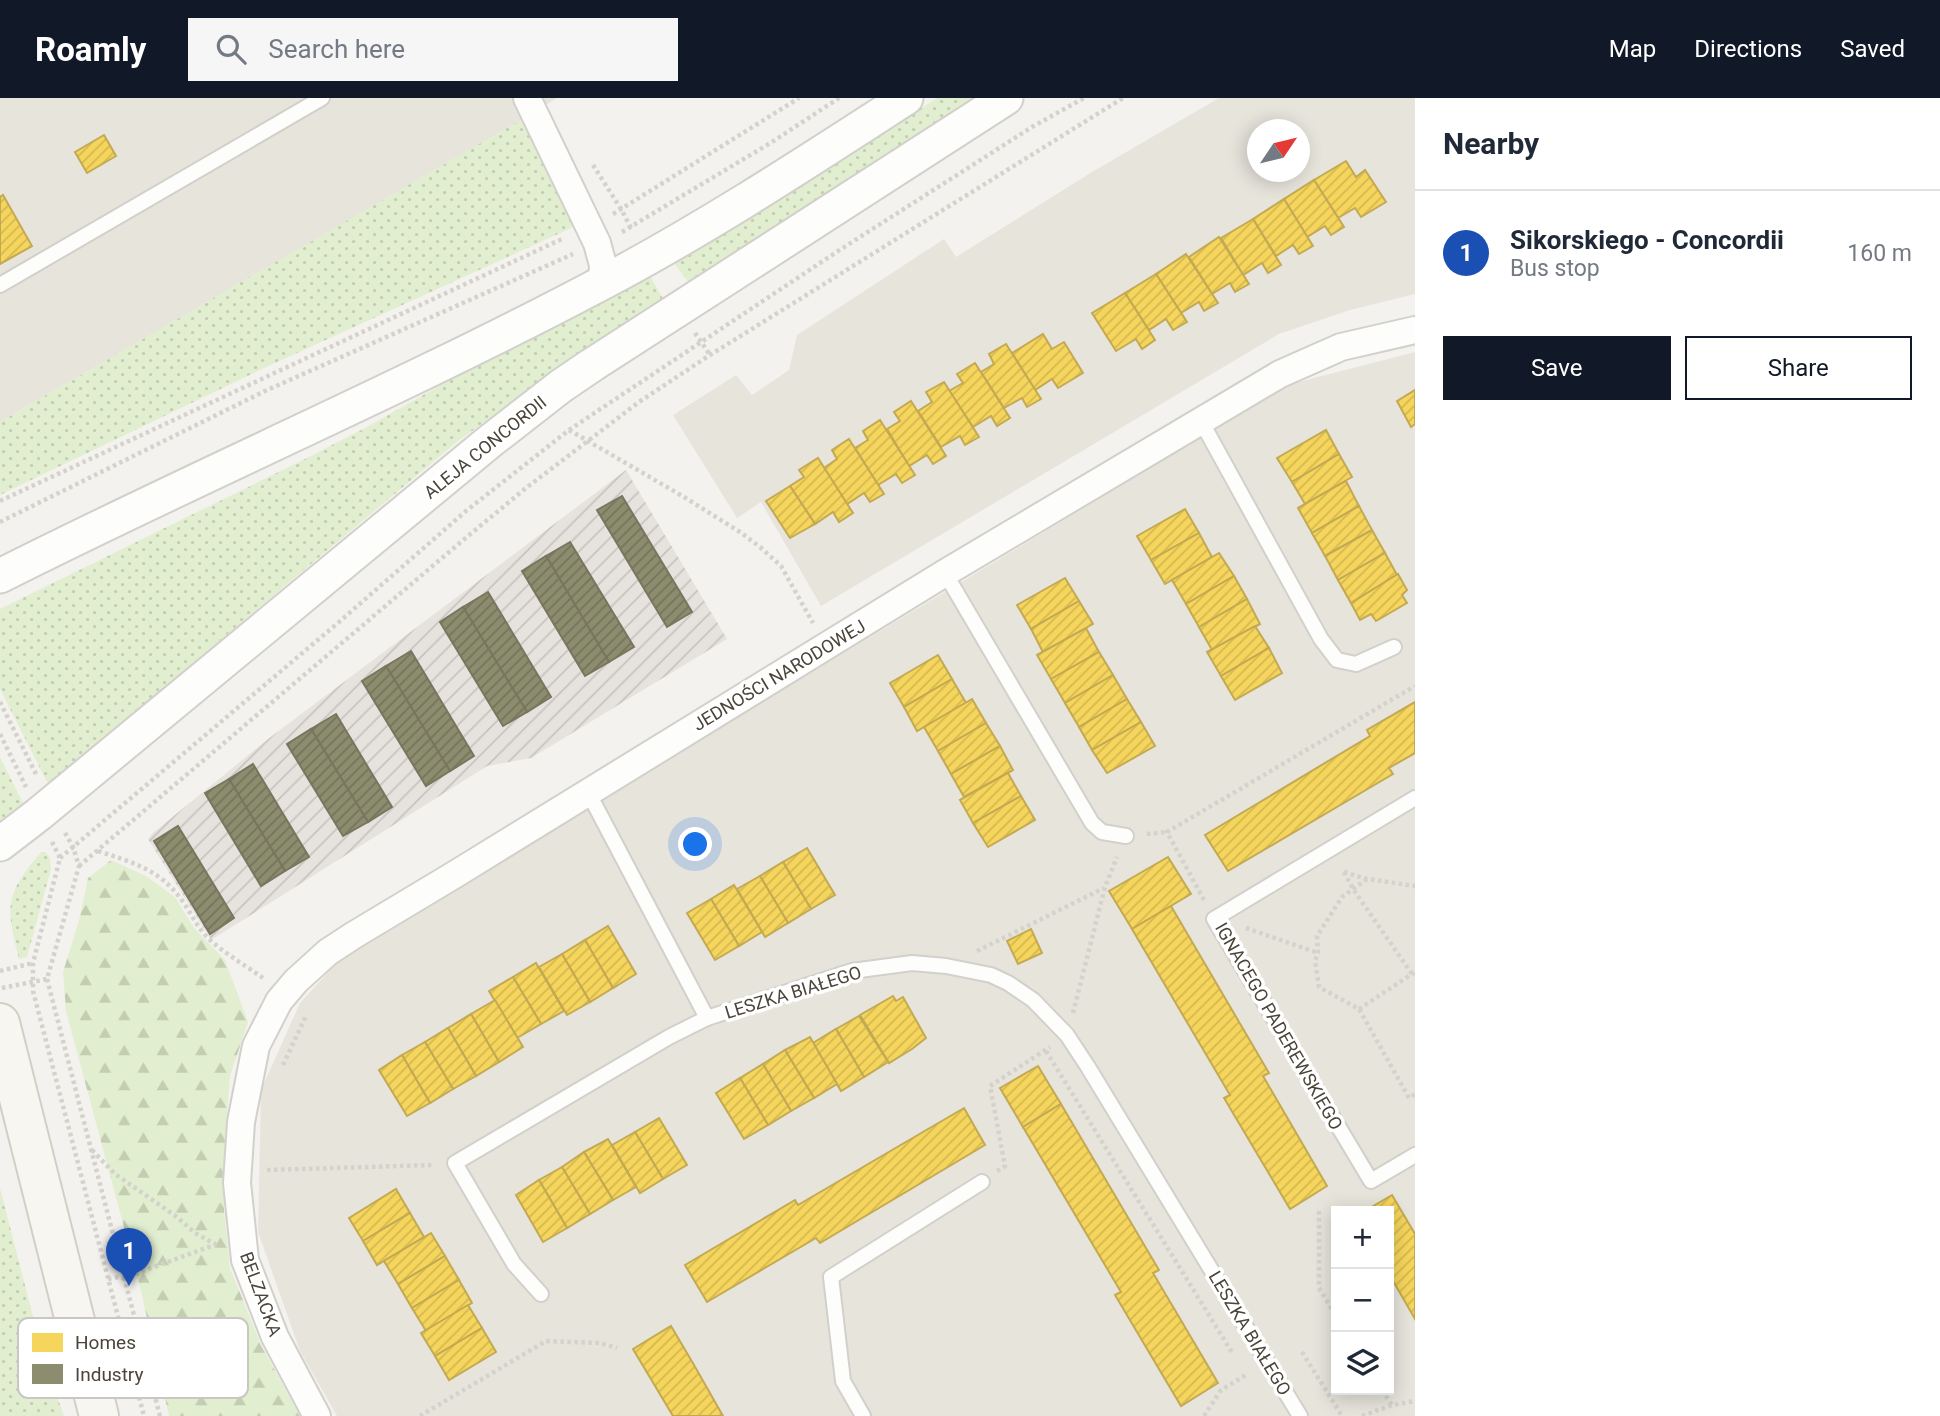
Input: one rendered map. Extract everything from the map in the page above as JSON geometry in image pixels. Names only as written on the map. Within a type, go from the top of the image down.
[{"type":"main road","points":[[0,1023],[74,1318]]},
{"type":"main road","points":[[0,1104],[39,1180]]},
{"type":"main road","points":[[94,1398],[99,1416]]},
{"type":"street","points":[[527,98],[593,234],[603,265],[603,283]]},
{"type":"street","points":[[6,570],[432,368],[603,283],[752,198],[906,98]]},
{"type":"street","name":"ALEJA CONCORDII","points":[[0,844],[488,442],[561,386],[1006,98]]},
{"type":"street","name":"JEDNOŚCI NARODOWEJ","points":[[241,1122],[256,1046],[269,1018],[279,1001],[312,965],[328,952],[945,573],[1280,374],[1341,347],[1415,330]]},
{"type":"street","name":"BELZACKA","points":[[241,1122],[237,1183],[245,1259],[275,1337],[317,1416]]},
{"type":"lane","points":[[0,285],[322,98]]},
{"type":"lane","points":[[1201,421],[1321,639],[1337,660],[1356,664],[1394,647]]},
{"type":"lane","points":[[945,573],[1092,823],[1102,832],[1126,836]]},
{"type":"lane","points":[[588,792],[707,1018]]},
{"type":"lane","name":"IGNACEGO PADEREWSKIEGO","points":[[1415,798],[1214,919],[1371,1181],[1415,1155]]},
{"type":"lane","name":"LESZKA BIAŁEGO","points":[[455,1163],[707,1018],[852,971],[912,963],[946,966],[991,975],[1033,1000],[1067,1035],[1300,1416]]},
{"type":"lane","points":[[455,1163],[514,1264],[541,1293]]},
{"type":"lane","points":[[863,1416],[844,1381],[831,1277],[982,1182]]},
{"type":"path","points":[[0,522],[593,234],[621,209],[799,98]]},
{"type":"path","points":[[0,501],[593,234],[643,221],[839,98]]},
{"type":"path","points":[[60,858],[466,512],[569,430],[835,253],[1032,127],[1084,98]]},
{"type":"path","points":[[79,866],[462,541],[639,402],[1123,98]]},
{"type":"path","points":[[569,430],[684,497],[760,547],[781,566],[827,646]]},
{"type":"path","points":[[982,1182],[1005,1166],[990,1086],[1067,1035],[1104,887],[1126,836],[1167,832],[1415,686]]},
{"type":"path","points":[[0,702],[73,847],[79,866],[47,979],[134,1318]]},
{"type":"path","points":[[1167,832],[1214,919],[1318,953]]},
{"type":"path","points":[[98,851],[126,859],[159,876],[180,897],[209,939],[272,984]]},
{"type":"path","points":[[1312,860],[1367,879],[1415,886]]},
{"type":"path","points":[[1344,872],[1353,889],[1413,973],[1359,1009]]},
{"type":"path","points":[[1367,879],[1342,897],[1317,936],[1318,953],[1315,961],[1320,988],[1359,1009],[1409,1098],[1415,1094]]},
{"type":"path","points":[[946,966],[1104,887]]},
{"type":"path","points":[[0,971],[33,963],[33,991],[118,1318]]},
{"type":"path","points":[[0,989],[47,979]]},
{"type":"path","points":[[282,1066],[313,1007]]},
{"type":"path","points":[[91,1150],[115,1174],[177,1217],[195,1233],[215,1244]]},
{"type":"path","points":[[266,1180],[268,1157]]},
{"type":"path","points":[[267,1170],[455,1163]]},
{"type":"path","points":[[1319,1211],[1319,1288],[1331,1308]]},
{"type":"path","points":[[108,1279],[119,1276],[124,1278],[243,1235]]},
{"type":"path","points":[[419,1416],[546,1341],[600,1343],[617,1348]]},
{"type":"path","points":[[1302,1352],[1342,1416]]},
{"type":"path","points":[[1204,1416],[1221,1390],[1246,1375]]},
{"type":"path","points":[[1385,1395],[1391,1405]]},
{"type":"path","points":[[139,1398],[144,1416]]},
{"type":"path","points":[[155,1398],[160,1416]]},
{"type":"path","points":[[1362,1416],[1391,1405],[1415,1401]]},
{"type":"shaded area","points":[[0,98],[557,98],[0,422]]},
{"type":"shaded area","points":[[1219,98],[1415,98],[1415,294],[1350,310],[1279,334],[821,606],[761,502],[737,518],[673,415],[736,375],[752,395],[789,370],[797,335],[944,239],[956,257],[1092,172]]},
{"type":"shaded area","points":[[1415,352],[1415,1416],[337,1416],[300,1351],[258,1232],[261,1090],[300,1003],[343,956],[1287,385]]},
{"type":"shaded area","points":[[626,470],[727,639],[531,758],[487,766],[211,940],[148,839],[153,833],[268,739]]},
{"type":"green space","points":[[937,98],[976,98],[689,283],[674,263],[745,222]]},
{"type":"green space","points":[[526,117],[580,224],[262,369],[0,495],[0,422]]},
{"type":"green space","points":[[650,276],[664,300],[557,370],[458,441],[48,784],[0,689],[0,609],[301,461],[490,357]]},
{"type":"green space","points":[[0,757],[24,805],[0,825]]},
{"type":"green space","points":[[41,852],[46,852],[51,869],[27,957],[19,959],[11,926],[11,901],[20,879]]},
{"type":"green space","points":[[111,860],[146,876],[175,897],[194,928],[225,960],[248,1022],[230,1076],[224,1153],[224,1210],[230,1268],[261,1345],[300,1416],[169,1416],[165,1398],[248,1398],[248,1318],[147,1318],[66,1011],[63,972],[80,917],[88,878]]},
{"type":"green space","points":[[0,1188],[33,1318],[18,1318],[18,1398],[57,1398],[64,1416],[0,1416]]},
{"type":"building: Homes","points":[[104,135],[116,156],[87,173],[75,152]]},
{"type":"building: Homes","points":[[1346,161],[1356,177],[1365,170],[1386,202],[1361,217],[1355,208],[1338,218],[1314,180]]},
{"type":"building: Homes","points":[[1314,180],[1344,227],[1331,235],[1325,226],[1307,237],[1284,199]]},
{"type":"building: Homes","points":[[3,195],[32,246],[0,264],[0,197]]},
{"type":"building: Homes","points":[[1284,199],[1313,246],[1299,254],[1293,245],[1276,256],[1253,219]]},
{"type":"building: Homes","points":[[1253,219],[1281,265],[1268,273],[1262,263],[1243,275],[1221,238]]},
{"type":"building: Homes","points":[[1219,237],[1249,284],[1235,292],[1230,283],[1212,294],[1189,257]]},
{"type":"building: Homes","points":[[1186,254],[1218,303],[1204,311],[1199,302],[1181,313],[1156,274]]},
{"type":"building: Homes","points":[[1156,274],[1187,322],[1173,330],[1166,319],[1149,330],[1125,293]]},
{"type":"building: Homes","points":[[1125,293],[1155,340],[1142,349],[1136,339],[1116,351],[1092,313]]},
{"type":"building: Homes","points":[[1043,334],[1052,349],[1064,342],[1083,373],[1058,388],[1052,379],[1035,390],[1012,353]]},
{"type":"building: Homes","points":[[1006,344],[1041,399],[1027,407],[1022,398],[1004,408],[981,372],[994,364],[989,354]]},
{"type":"building: Homes","points":[[975,363],[1010,418],[997,426],[991,416],[973,427],[949,391],[963,383],[957,374]]},
{"type":"building: Homes","points":[[944,382],[979,437],[965,445],[960,436],[941,447],[918,411],[932,402],[926,392]]},
{"type":"building: Homes","points":[[1415,390],[1415,424],[1411,427],[1397,401]]},
{"type":"building: Homes","points":[[911,401],[946,456],[933,464],[927,455],[909,466],[887,429],[900,421],[894,412]]},
{"type":"building: Homes","points":[[880,420],[915,475],[902,483],[896,474],[878,485],[855,448],[868,440],[863,431]]},
{"type":"building: Homes","points":[[1326,430],[1339,454],[1292,482],[1277,458]]},
{"type":"building: Homes","points":[[849,439],[884,494],[870,502],[864,493],[847,504],[824,468],[837,459],[832,450]]},
{"type":"building: Homes","points":[[1339,454],[1352,477],[1305,504],[1292,482]]},
{"type":"building: Homes","points":[[818,458],[853,513],[839,522],[833,512],[815,524],[790,486],[804,477],[799,470]]},
{"type":"building: Homes","points":[[1346,481],[1359,506],[1312,533],[1298,508]]},
{"type":"building: Homes","points":[[790,486],[815,524],[790,538],[766,501]]},
{"type":"building: Homes","points":[[1359,506],[1372,530],[1325,556],[1312,533]]},
{"type":"building: Homes","points":[[1185,509],[1199,533],[1151,560],[1137,536]]},
{"type":"building: Homes","points":[[1372,530],[1385,553],[1338,580],[1325,556]]},
{"type":"building: Homes","points":[[1199,533],[1212,557],[1165,584],[1151,560]]},
{"type":"building: Homes","points":[[1219,553],[1234,576],[1186,604],[1172,580]]},
{"type":"building: Homes","points":[[1385,553],[1397,575],[1351,603],[1338,580]]},
{"type":"building: Homes","points":[[1398,574],[1407,590],[1402,595],[1407,603],[1376,621],[1371,614],[1360,620],[1351,603]]},
{"type":"building: Homes","points":[[1234,576],[1247,599],[1199,627],[1186,604]]},
{"type":"building: Homes","points":[[1065,578],[1079,601],[1031,629],[1017,605]]},
{"type":"building: Homes","points":[[1247,599],[1260,624],[1212,650],[1199,627]]},
{"type":"building: Homes","points":[[1079,601],[1093,624],[1043,652],[1031,629]]},
{"type":"building: Homes","points":[[1255,626],[1269,648],[1221,676],[1207,652]]},
{"type":"building: Homes","points":[[1086,628],[1099,652],[1051,679],[1037,655]]},
{"type":"building: Homes","points":[[1269,648],[1282,673],[1235,700],[1221,676]]},
{"type":"building: Homes","points":[[1099,652],[1113,675],[1065,703],[1051,679]]},
{"type":"building: Homes","points":[[938,655],[952,679],[904,707],[890,683]]},
{"type":"building: Homes","points":[[1113,675],[1127,699],[1079,727],[1065,703]]},
{"type":"building: Homes","points":[[952,679],[966,703],[917,731],[904,707]]},
{"type":"building: Homes","points":[[972,699],[986,723],[938,751],[924,727]]},
{"type":"building: Homes","points":[[1127,699],[1141,722],[1092,750],[1079,727]]},
{"type":"building: Homes","points":[[1415,702],[1415,753],[1389,768],[1393,774],[1228,871],[1205,835],[1370,736],[1367,730]]},
{"type":"building: Homes","points":[[1141,722],[1155,746],[1107,773],[1092,750]]},
{"type":"building: Homes","points":[[986,723],[1000,746],[951,774],[938,751]]},
{"type":"building: Homes","points":[[1000,746],[1013,770],[964,797],[951,774]]},
{"type":"building: Homes","points":[[1008,773],[1021,796],[973,823],[960,800]]},
{"type":"building: Homes","points":[[1021,796],[1035,820],[988,847],[973,823]]},
{"type":"building: Homes","points":[[807,848],[835,895],[811,909],[783,862]]},
{"type":"building: Homes","points":[[1168,857],[1191,894],[1132,929],[1109,891]]},
{"type":"building: Homes","points":[[783,862],[811,909],[788,923],[760,876]]},
{"type":"building: Homes","points":[[760,876],[788,923],[765,937],[737,889]]},
{"type":"building: Homes","points":[[734,885],[762,932],[739,946],[711,899]]},
{"type":"building: Homes","points":[[711,899],[739,946],[715,960],[687,913]]},
{"type":"building: Homes","points":[[1171,906],[1269,1073],[1263,1076],[1327,1186],[1290,1209],[1224,1098],[1230,1095],[1132,929]]},
{"type":"building: Homes","points":[[608,926],[636,974],[613,988],[585,940]]},
{"type":"building: Homes","points":[[1031,929],[1042,953],[1018,964],[1007,941]]},
{"type":"building: Homes","points":[[585,940],[613,988],[590,1002],[562,954]]},
{"type":"building: Homes","points":[[562,954],[590,1002],[567,1015],[539,967]]},
{"type":"building: Homes","points":[[536,963],[564,1011],[541,1024],[513,977]]},
{"type":"building: Homes","points":[[513,977],[541,1024],[517,1038],[489,991]]},
{"type":"building: Homes","points":[[893,996],[896,1001],[903,997],[926,1038],[889,1063],[860,1015]]},
{"type":"building: Homes","points":[[495,1000],[523,1047],[499,1062],[471,1014]]},
{"type":"building: Homes","points":[[471,1014],[499,1062],[476,1076],[448,1028]]},
{"type":"building: Homes","points":[[859,1016],[888,1062],[864,1077],[836,1029]]},
{"type":"building: Homes","points":[[448,1028],[476,1076],[453,1089],[425,1042]]},
{"type":"building: Homes","points":[[836,1029],[864,1077],[841,1091],[813,1043]]},
{"type":"building: Homes","points":[[810,1037],[837,1084],[814,1098],[785,1050]]},
{"type":"building: Homes","points":[[425,1042],[453,1089],[430,1103],[402,1055]]},
{"type":"building: Homes","points":[[785,1050],[814,1098],[791,1111],[763,1064]]},
{"type":"building: Homes","points":[[402,1055],[430,1103],[407,1116],[379,1070]]},
{"type":"building: Homes","points":[[763,1064],[791,1111],[768,1125],[740,1078]]},
{"type":"building: Homes","points":[[1038,1066],[1061,1104],[1023,1127],[1000,1088]]},
{"type":"building: Homes","points":[[740,1078],[768,1125],[744,1139],[716,1093]]},
{"type":"building: Homes","points":[[1061,1104],[1159,1270],[1153,1273],[1218,1383],[1181,1406],[1115,1295],[1121,1292],[1023,1127]]},
{"type":"building: Homes","points":[[964,1108],[985,1145],[820,1243],[816,1238],[707,1302],[685,1265],[795,1200],[798,1205]]},
{"type":"building: Homes","points":[[659,1118],[687,1165],[663,1179],[635,1132]]},
{"type":"building: Homes","points":[[635,1132],[663,1179],[640,1193],[612,1145]]},
{"type":"building: Homes","points":[[608,1139],[636,1187],[613,1200],[584,1152]]},
{"type":"building: Homes","points":[[584,1152],[613,1200],[590,1214],[562,1167]]},
{"type":"building: Homes","points":[[562,1167],[590,1214],[567,1228],[539,1180]]},
{"type":"building: Homes","points":[[539,1180],[567,1228],[543,1242],[516,1195]]},
{"type":"building: Homes","points":[[396,1189],[410,1213],[363,1241],[349,1218]]},
{"type":"building: Homes","points":[[1392,1195],[1415,1234],[1415,1319],[1394,1283],[1394,1206],[1373,1206]]},
{"type":"building: Homes","points":[[410,1213],[424,1237],[377,1265],[363,1241]]},
{"type":"building: Homes","points":[[431,1233],[445,1256],[398,1284],[384,1261]]},
{"type":"building: Homes","points":[[445,1256],[459,1280],[412,1308],[398,1284]]},
{"type":"building: Homes","points":[[459,1280],[472,1303],[426,1331],[412,1308]]},
{"type":"building: Homes","points":[[468,1305],[482,1328],[435,1356],[421,1333]]},
{"type":"building: Homes","points":[[671,1326],[723,1416],[673,1416],[633,1349]]},
{"type":"building: Homes","points":[[482,1328],[496,1352],[449,1380],[435,1356]]},
{"type":"building: Industry","points":[[622,496],[692,612],[667,627],[597,510]]},
{"type":"building: Industry","points":[[570,542],[634,647],[609,662],[546,556]]},
{"type":"building: Industry","points":[[546,556],[609,662],[585,676],[522,571]]},
{"type":"building: Industry","points":[[488,592],[551,697],[527,712],[463,607]]},
{"type":"building: Industry","points":[[463,607],[527,712],[503,726],[440,622]]},
{"type":"building: Industry","points":[[411,651],[474,756],[450,771],[386,666]]},
{"type":"building: Industry","points":[[386,666],[450,771],[426,786],[362,681]]},
{"type":"building: Industry","points":[[336,714],[392,807],[368,822],[311,729]]},
{"type":"building: Industry","points":[[311,729],[368,822],[343,836],[287,744]]},
{"type":"building: Industry","points":[[253,764],[309,857],[285,871],[229,779]]},
{"type":"building: Industry","points":[[229,779],[285,871],[261,886],[205,793]]},
{"type":"building: Industry","points":[[178,826],[234,918],[210,934],[154,841]]},
{"type":"place","name":"Sikorskiego - Concordii","points":[[129,1286]]}]
